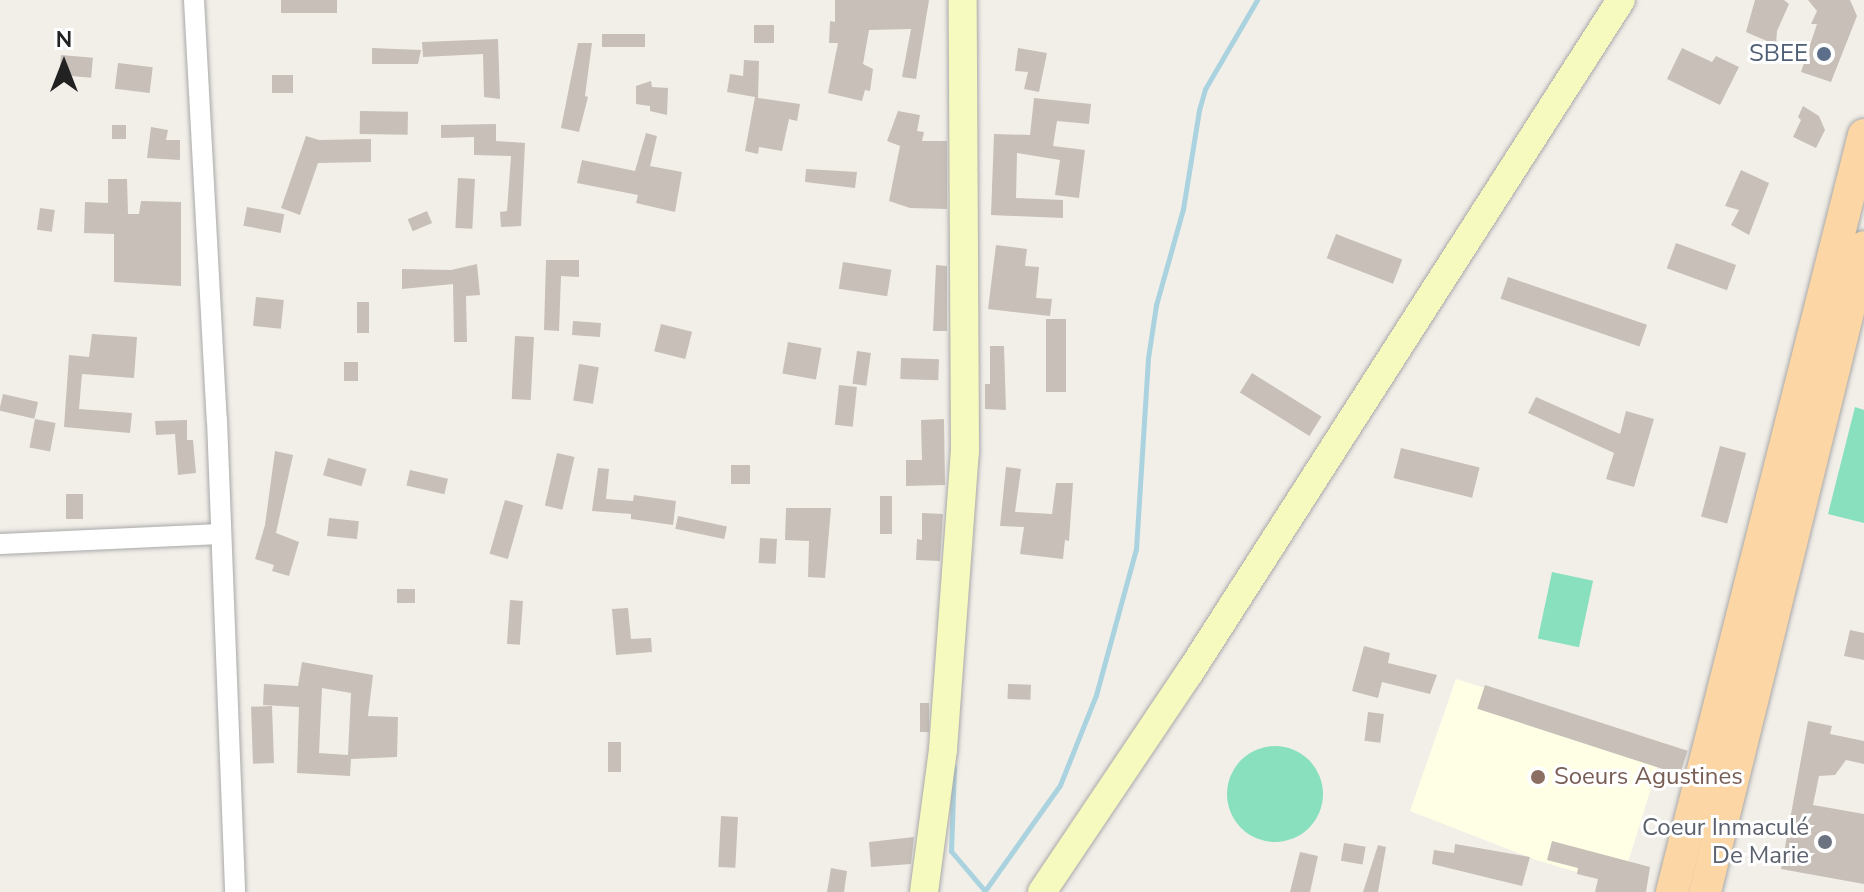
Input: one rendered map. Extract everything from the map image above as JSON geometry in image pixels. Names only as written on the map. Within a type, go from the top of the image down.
[{"type":"main road","points":[[1672,892],[1864,135]]},
{"type":"main road","points":[[1705,892],[1864,247]]},
{"type":"street","points":[[194,0],[221,534],[235,892]]},
{"type":"street","points":[[1042,892],[1198,659],[1621,0]]},
{"type":"street","points":[[924,892],[943,749],[965,452],[964,3]]},
{"type":"street","points":[[0,544],[221,534]]},
{"type":"shaded area","name":"Soeurs Agustines","points":[[1456,679],[1665,743],[1621,885],[1536,860],[1410,811]]},
{"type":"green space","points":[[1855,407],[1864,410],[1864,523],[1828,514]]},
{"type":"green space","points":[[1552,572],[1593,581],[1579,647],[1538,639]]},
{"type":"green space","points":[[1275,746],[1293,750],[1309,760],[1319,776],[1323,794],[1319,812],[1309,828],[1293,838],[1275,842],[1257,838],[1241,828],[1231,812],[1227,794],[1231,776],[1241,760],[1257,750]]},
{"type":"building","points":[[281,0],[337,0],[337,13],[281,13]]},
{"type":"building","points":[[835,0],[929,0],[916,79],[902,77],[911,29],[869,30],[863,64],[873,69],[870,91],[865,90],[862,101],[828,93],[838,43],[829,43],[830,21],[835,22]]},
{"type":"building","points":[[1755,0],[1784,0],[1789,4],[1777,31],[1776,45],[1746,32]]},
{"type":"building","name":"SBEE","points":[[1808,0],[1850,0],[1857,16],[1831,82],[1801,72],[1817,24],[1811,24],[1817,11]]},
{"type":"building","points":[[754,25],[774,25],[774,43],[754,43]]},
{"type":"building","points":[[602,34],[645,34],[645,47],[602,47]]},
{"type":"building","points":[[498,39],[500,99],[484,97],[483,54],[423,57],[422,42]]},
{"type":"building","points":[[578,43],[592,43],[585,96],[588,97],[579,132],[561,128]]},
{"type":"building","points":[[372,48],[421,50],[418,64],[372,64]]},
{"type":"building","points":[[1018,48],[1047,53],[1039,92],[1024,89],[1028,72],[1015,71]]},
{"type":"building","points":[[1682,48],[1712,62],[1716,56],[1739,67],[1720,105],[1667,79]]},
{"type":"building","points":[[61,55],[93,58],[91,78],[59,75]]},
{"type":"building","points":[[744,60],[759,61],[758,98],[800,104],[797,121],[789,119],[782,151],[759,147],[758,154],[745,151],[755,97],[727,92],[730,74],[743,76]]},
{"type":"building","points":[[118,63],[153,67],[150,93],[115,89]]},
{"type":"building","points":[[272,75],[293,75],[293,93],[272,93]]},
{"type":"building","points":[[651,81],[652,87],[668,88],[667,115],[650,111],[650,106],[636,104],[636,86]]},
{"type":"building","points":[[1034,98],[1091,104],[1089,124],[1057,121],[1053,146],[1085,150],[1079,198],[1055,195],[1060,160],[1017,153],[1016,198],[1063,200],[1063,218],[991,215],[994,134],[1030,135]]},
{"type":"building","points":[[1803,106],[1819,116],[1825,130],[1816,148],[1793,137]]},
{"type":"building","points":[[360,111],[408,112],[408,135],[360,134]]},
{"type":"building","points":[[898,111],[920,115],[917,131],[924,132],[922,141],[947,141],[947,209],[910,208],[889,201],[900,146],[887,141]]},
{"type":"building","points":[[496,124],[496,141],[525,143],[521,226],[501,227],[500,212],[507,211],[511,156],[474,155],[474,137],[441,138],[441,125]]},
{"type":"building","points":[[112,125],[126,125],[126,139],[112,139]]},
{"type":"building","points":[[151,127],[168,130],[166,140],[180,140],[180,160],[147,158]]},
{"type":"building","points":[[646,133],[657,136],[650,166],[682,172],[675,212],[636,203],[638,195],[577,183],[582,160],[635,171]]},
{"type":"building","points":[[306,136],[319,140],[371,139],[371,162],[318,163],[300,215],[281,208]]},
{"type":"building","points":[[806,169],[857,172],[855,188],[805,182]]},
{"type":"building","points":[[1741,170],[1769,183],[1749,235],[1731,225],[1739,210],[1725,206]]},
{"type":"building","points":[[458,178],[475,179],[472,229],[455,228]]},
{"type":"building","points":[[108,179],[127,179],[128,214],[139,214],[141,201],[181,202],[181,286],[114,282],[114,234],[84,233],[85,202],[108,203]]},
{"type":"building","points":[[247,207],[284,214],[281,233],[243,226]]},
{"type":"building","points":[[40,208],[55,210],[52,232],[37,230]]},
{"type":"building","points":[[427,211],[432,223],[413,231],[408,219]]},
{"type":"building","points":[[1336,234],[1402,259],[1393,284],[1327,258]]},
{"type":"building","points":[[1676,243],[1736,265],[1727,290],[1667,268]]},
{"type":"building","points":[[996,245],[1027,249],[1025,266],[1039,267],[1036,298],[1052,299],[1050,316],[988,309]]},
{"type":"building","points":[[546,260],[579,260],[579,277],[561,276],[559,331],[544,330]]},
{"type":"building","points":[[843,262],[891,270],[887,296],[839,289]]},
{"type":"building","points":[[477,264],[480,295],[466,296],[467,342],[454,342],[453,284],[402,289],[402,269],[451,270]]},
{"type":"building","points":[[936,265],[947,266],[947,331],[933,331]]},
{"type":"building","points":[[1508,277],[1647,325],[1640,347],[1501,299]]},
{"type":"building","points":[[256,297],[284,300],[281,329],[253,326]]},
{"type":"building","points":[[357,302],[369,302],[369,333],[357,333]]},
{"type":"building","points":[[1046,319],[1066,319],[1066,392],[1046,392]]},
{"type":"building","points":[[573,321],[601,323],[600,337],[572,335]]},
{"type":"building","points":[[661,324],[692,332],[685,359],[654,351]]},
{"type":"building","points":[[92,334],[137,337],[134,378],[82,374],[79,409],[132,413],[130,433],[64,427],[69,355],[89,357]]},
{"type":"building","points":[[515,336],[534,337],[531,400],[512,399]]},
{"type":"building","points":[[788,342],[821,348],[816,379],[782,374]]},
{"type":"building","points":[[990,346],[1004,346],[1006,410],[985,409],[985,384],[990,384]]},
{"type":"building","points":[[857,351],[871,353],[866,386],[852,384]]},
{"type":"building","points":[[901,358],[939,359],[938,380],[900,379]]},
{"type":"building","points":[[344,362],[358,362],[358,381],[344,381]]},
{"type":"building","points":[[579,364],[599,367],[593,404],[573,401]]},
{"type":"building","points":[[1252,373],[1322,416],[1309,436],[1240,393]]},
{"type":"building","points":[[839,385],[857,387],[853,427],[835,425]]},
{"type":"building","points":[[3,394],[38,402],[34,419],[0,411]]},
{"type":"building","points":[[1536,397],[1620,434],[1626,411],[1654,419],[1634,487],[1606,479],[1614,453],[1528,413]]},
{"type":"building","points":[[35,419],[56,423],[50,451],[29,447]]},
{"type":"building","points":[[944,419],[945,485],[906,486],[906,460],[922,460],[921,420]]},
{"type":"building","points":[[187,420],[187,440],[193,440],[196,473],[178,475],[175,434],[156,435],[155,421]]},
{"type":"building","points":[[1720,446],[1746,453],[1727,524],[1701,517]]},
{"type":"building","points":[[1401,448],[1480,468],[1472,498],[1394,478]]},
{"type":"building","points":[[275,451],[293,455],[276,533],[299,542],[289,576],[272,571],[274,565],[255,559],[265,525]]},
{"type":"building","points":[[557,453],[575,457],[562,510],[545,506]]},
{"type":"building","points":[[328,458],[366,469],[361,486],[323,475]]},
{"type":"building","points":[[731,465],[750,465],[750,484],[731,484]]},
{"type":"building","points":[[1006,467],[1021,469],[1015,512],[1052,514],[1056,483],[1073,483],[1069,541],[1065,540],[1063,559],[1020,554],[1024,527],[1000,526]]},
{"type":"building","points":[[598,468],[609,469],[606,499],[633,501],[634,495],[676,501],[673,525],[631,519],[631,514],[592,511]]},
{"type":"building","points":[[410,470],[448,479],[444,494],[406,486]]},
{"type":"building","points":[[66,494],[83,494],[83,519],[66,519]]},
{"type":"building","points":[[880,496],[892,496],[892,534],[880,534]]},
{"type":"building","points":[[505,500],[523,505],[508,559],[490,554]]},
{"type":"building","points":[[786,508],[831,508],[825,578],[808,577],[809,541],[785,540]]},
{"type":"building","points":[[922,513],[943,514],[940,561],[916,560],[917,539],[922,540]]},
{"type":"building","points":[[678,516],[727,526],[724,539],[675,529]]},
{"type":"building","points":[[329,518],[359,521],[357,539],[327,536]]},
{"type":"building","points":[[760,538],[777,539],[776,564],[759,563]]},
{"type":"building","points":[[397,589],[415,589],[415,603],[397,603]]},
{"type":"building","points":[[510,600],[523,601],[520,645],[507,644]]},
{"type":"building","points":[[628,608],[631,639],[651,638],[652,652],[616,655],[612,609]]},
{"type":"building","points":[[1850,630],[1864,633],[1864,660],[1844,656]]},
{"type":"building","points":[[1364,646],[1390,653],[1388,663],[1437,675],[1430,694],[1382,682],[1378,698],[1352,691]]},
{"type":"building","points":[[302,662],[373,675],[368,716],[398,717],[397,757],[351,759],[350,776],[297,773],[299,707],[263,705],[264,684],[298,686]],"holes":[[[322,688],[351,693],[348,755],[319,753]]]},
{"type":"building","points":[[1008,684],[1031,685],[1030,700],[1007,699]]},
{"type":"building","points":[[1485,685],[1688,751],[1680,775],[1477,709]]},
{"type":"building","points":[[920,703],[929,703],[929,732],[920,732]]},
{"type":"building","points":[[272,706],[274,763],[253,764],[251,707]]},
{"type":"building","points":[[1368,712],[1384,714],[1380,743],[1364,741]]},
{"type":"building","name":"Coeur Inmaculé De Marie","points":[[1808,721],[1832,726],[1830,734],[1864,741],[1864,764],[1846,760],[1835,775],[1819,776],[1813,805],[1864,814],[1864,884],[1781,869]]},
{"type":"building","points":[[608,742],[621,742],[621,772],[608,772]]},
{"type":"building","points":[[721,816],[738,817],[735,868],[718,867]]},
{"type":"building","points":[[914,837],[911,864],[871,867],[869,842]]},
{"type":"building","points":[[1552,841],[1650,867],[1646,892],[1595,892],[1598,879],[1577,874],[1578,868],[1547,860]]},
{"type":"building","points":[[1344,843],[1366,847],[1363,865],[1341,861]]},
{"type":"building","points":[[1455,844],[1530,857],[1522,886],[1432,864],[1434,850],[1454,853]]},
{"type":"building","points":[[1378,845],[1386,847],[1378,892],[1363,892]]},
{"type":"building","points":[[1300,852],[1318,856],[1310,892],[1290,892]]},
{"type":"building","points":[[831,868],[847,871],[844,892],[827,892]]},
{"type":"waterway","points":[[984,892],[1060,785],[1096,695],[1136,549],[1148,358],[1156,305],[1183,209],[1199,110],[1205,89],[1257,0]]},
{"type":"waterway","points":[[954,767],[951,851],[985,891]]},
{"type":"place","name":"SBEE","points":[[1824,54]]},
{"type":"place","name":"Soeurs Agustines","points":[[1538,777]]},
{"type":"place","name":"Coeur Inmaculé De Marie","points":[[1825,842]]}]
